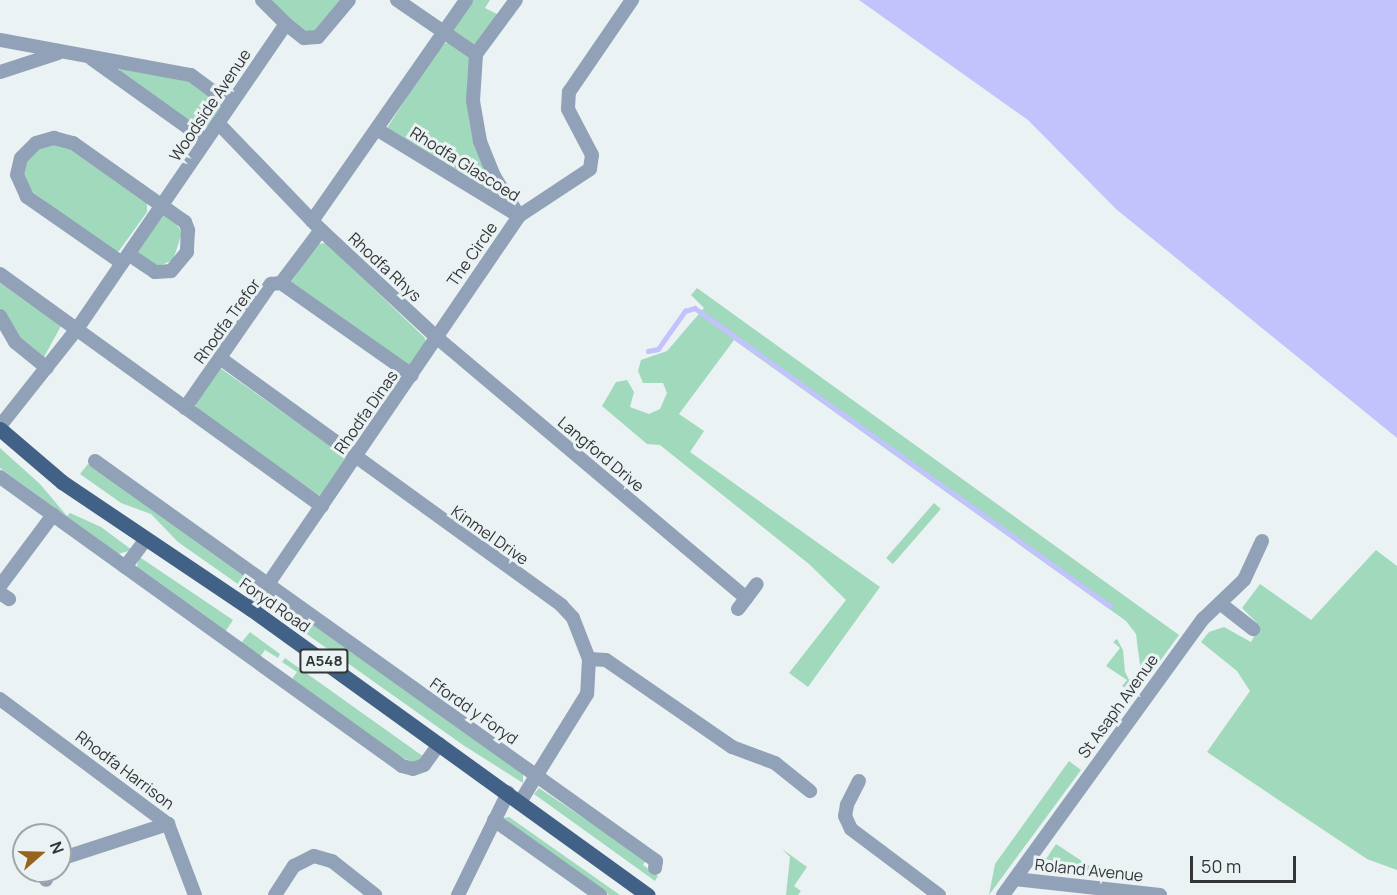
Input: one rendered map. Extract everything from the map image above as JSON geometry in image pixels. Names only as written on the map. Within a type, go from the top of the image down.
[{"type":"main road","name":"Foryd Road","points":[[0,427],[62,482],[145,540],[251,609],[648,895]]},
{"type":"street","points":[[262,0],[304,38],[318,38],[349,0]]},
{"type":"street","points":[[396,0],[476,54],[516,0]]},
{"type":"street","points":[[378,130],[466,0]]},
{"type":"street","name":"The Circle","points":[[435,336],[519,216],[590,170],[592,155],[568,109],[569,92],[633,0]]},
{"type":"street","name":"Woodside Avenue","points":[[0,427],[77,329],[286,24]]},
{"type":"street","points":[[0,40],[190,75],[230,104]]},
{"type":"street","points":[[0,72],[64,52]]},
{"type":"street","name":"Rhodfa Glascoed","points":[[476,54],[473,101],[480,141],[494,176],[519,216]]},
{"type":"street","points":[[89,57],[205,140]]},
{"type":"street","name":"Rhodfa Rhys","points":[[218,123],[317,226],[435,336]]},
{"type":"street","name":"Rhodfa Glascoed","points":[[378,130],[519,216]]},
{"type":"street","name":"Rhodfa Trefor","points":[[185,408],[271,284],[281,283],[378,130]]},
{"type":"street","points":[[54,138],[73,143],[163,206],[188,230],[191,242],[183,259],[165,274],[125,259],[27,197],[17,175],[21,158],[36,143],[54,138]]},
{"type":"street","points":[[0,274],[322,506]]},
{"type":"street","points":[[281,283],[412,375]]},
{"type":"street","points":[[0,316],[15,342],[47,368]]},
{"type":"street","name":"Rhodfa Dinas","points":[[251,609],[412,375],[435,336]]},
{"type":"street","name":"Langford Drive","points":[[435,336],[742,604],[757,584]]},
{"type":"street","name":"Kinmel Drive","points":[[220,358],[354,459],[562,606],[581,633],[589,659],[587,694],[581,710],[537,776],[494,820],[458,895]]},
{"type":"street","name":"Ffordd y Foryd","points":[[95,461],[656,861],[655,868]]},
{"type":"street","points":[[0,477],[402,766],[413,769],[424,765],[439,744]]},
{"type":"street","points":[[0,586],[53,515]]},
{"type":"street","points":[[125,567],[145,540]]},
{"type":"street","name":"St Asaph Avenue","points":[[1003,895],[1203,619],[1244,580],[1262,541]]},
{"type":"street","points":[[1221,604],[1253,629]]},
{"type":"street","points":[[589,659],[606,660],[667,710],[732,747],[796,772],[810,791]]},
{"type":"street","name":"Rhodfa Harrison","points":[[0,699],[168,824],[195,895]]},
{"type":"street","points":[[859,781],[847,805],[845,816],[851,829],[939,895]]},
{"type":"street","points":[[494,820],[600,895]]},
{"type":"street","points":[[72,856],[168,824]]},
{"type":"street","points":[[275,895],[294,866],[314,856],[332,861],[375,895]]},
{"type":"street","name":"Roland Avenue","points":[[1015,879],[1160,895]]},
{"type":"green space","points":[[272,0],[343,0],[317,31],[309,33],[282,13]]},
{"type":"green space","points":[[472,0],[490,0],[485,8],[499,15],[476,44],[471,45],[453,31]]},
{"type":"green space","points":[[449,41],[466,52],[470,60],[469,118],[473,137],[508,206],[387,128],[438,48]]},
{"type":"green space","points":[[122,67],[191,81],[221,103],[221,109],[208,126],[201,129],[118,72]]},
{"type":"green space","points":[[53,143],[65,146],[147,203],[147,212],[119,251],[115,252],[30,190],[24,172],[26,163],[35,148]]},
{"type":"green space","points":[[162,214],[172,217],[182,233],[173,260],[157,267],[137,253]]},
{"type":"green space","points":[[326,243],[425,338],[426,345],[413,368],[291,282],[317,244]]},
{"type":"green space","points":[[0,283],[61,326],[44,357],[14,332],[0,308]]},
{"type":"green space","points":[[697,288],[1179,635],[1149,676],[1140,665],[1136,634],[1126,621],[734,340],[679,414],[704,431],[690,452],[880,587],[808,687],[789,673],[846,600],[809,564],[660,445],[647,444],[602,406],[616,382],[627,380],[634,392],[630,407],[649,414],[660,409],[667,393],[663,383],[643,383],[638,371],[641,360],[667,351],[704,308],[691,295]]},
{"type":"green space","points":[[220,368],[348,458],[325,494],[319,495],[196,409],[196,402]]},
{"type":"green space","points":[[0,448],[40,484],[67,516],[70,513],[101,527],[132,550],[118,554],[0,468]]},
{"type":"green space","points":[[88,464],[253,580],[252,594],[178,542],[151,514],[121,503],[80,474]]},
{"type":"green space","points":[[934,503],[941,509],[893,564],[886,558]]},
{"type":"green space","points":[[1376,550],[1397,566],[1397,870],[1367,859],[1207,752],[1250,691],[1237,671],[1201,642],[1209,632],[1224,627],[1251,642],[1260,626],[1242,608],[1260,584],[1311,620]]},
{"type":"green space","points":[[138,556],[233,620],[225,632],[137,569]]},
{"type":"green space","points":[[267,598],[275,598],[523,772],[523,783],[463,745],[263,603]]},
{"type":"green space","points":[[250,632],[280,654],[278,658],[265,650],[260,657],[241,643]]},
{"type":"green space","points":[[1117,639],[1123,650],[1125,672],[1135,691],[1131,700],[1127,698],[1131,692],[1122,686],[1127,680],[1106,666],[1120,648],[1113,642]]},
{"type":"green space","points":[[285,658],[424,757],[413,762],[398,756],[292,679],[297,672],[282,662]]},
{"type":"green space","points":[[1069,761],[1081,770],[989,895],[995,864]]},
{"type":"green space","points":[[539,788],[646,860],[643,865],[658,876],[655,881],[534,794]]},
{"type":"green space","points":[[509,817],[620,895],[609,895],[503,818]]},
{"type":"green space","points":[[1056,844],[1094,869],[1098,864],[1120,876],[1057,870],[1052,861],[1046,859]]},
{"type":"green space","points":[[782,849],[807,867],[794,886],[801,891],[798,895],[786,895],[790,857]]},
{"type":"water","points":[[859,0],[1397,0],[1397,438],[1116,209],[1028,120]]},
{"type":"waterway","points":[[648,351],[658,349],[685,311],[695,308],[1110,606]]}]
